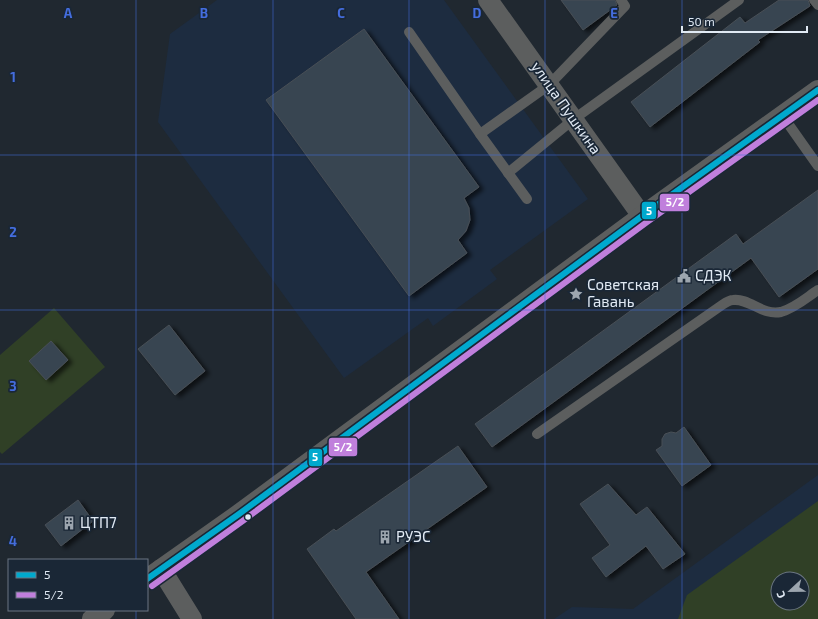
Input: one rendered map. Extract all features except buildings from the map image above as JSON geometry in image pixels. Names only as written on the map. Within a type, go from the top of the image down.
[{"type":"street","name":"улица Пушкина","points":[[488,0],[642,216]]},
{"type":"street","points":[[192,619],[154,574],[239,514],[642,216],[818,90]]},
{"type":"street","points":[[92,619],[104,611]]},
{"type":"lane","points":[[480,134],[549,85],[625,6],[620,0]]},
{"type":"lane","points":[[508,173],[574,119],[739,0]]},
{"type":"lane","points":[[814,0],[818,5]]},
{"type":"lane","points":[[409,32],[527,199]]},
{"type":"lane","points":[[782,115],[818,166]]},
{"type":"lane","points":[[537,434],[722,305],[733,300],[743,301],[766,312],[779,312],[792,308],[818,290]]},
{"type":"shaded area","points":[[217,0],[444,0],[588,199],[490,270],[497,279],[433,326],[428,318],[344,378],[158,122],[170,34]]},
{"type":"shaded area","points":[[818,475],[818,619],[554,619],[572,607],[633,609]]},
{"type":"green space","points":[[54,308],[105,367],[2,454],[0,452],[0,355]]},
{"type":"green space","points":[[818,501],[818,619],[678,619],[687,595]]},
{"type":"transit line","name":"5","points":[[148,578],[239,514],[642,216],[818,90]]},
{"type":"transit line","name":"5/2","points":[[152,586],[244,520],[647,222],[818,100]]},
{"type":"place","name":"СДЭК","points":[[684,276]]},
{"type":"place","name":"Советская Гавань","points":[[576,294]]},
{"type":"place","name":"ЦТП7","points":[[69,523]]},
{"type":"place","name":"РУЭС","points":[[385,537]]}]
